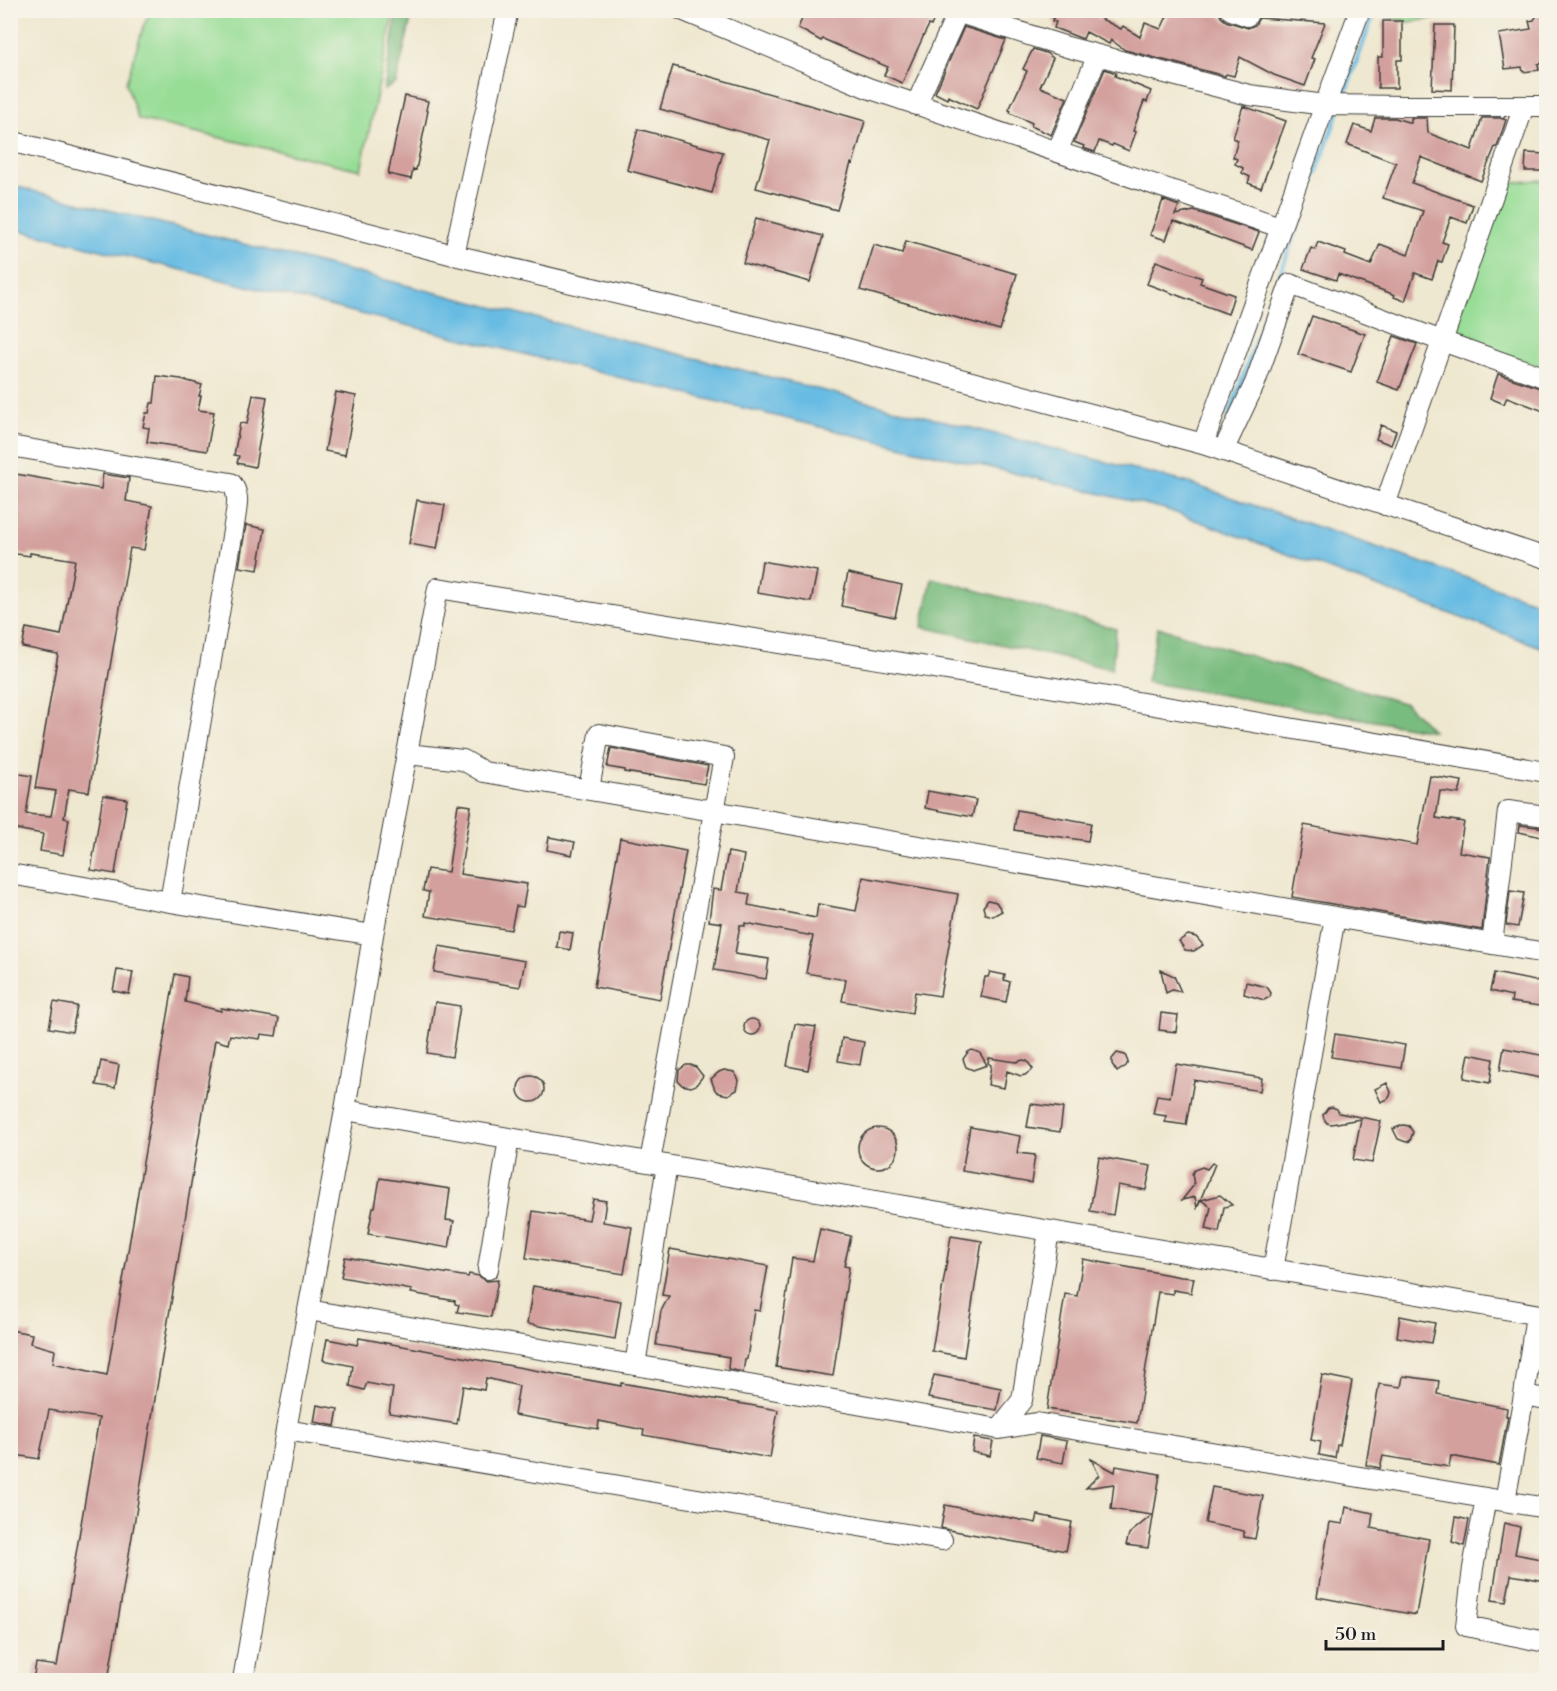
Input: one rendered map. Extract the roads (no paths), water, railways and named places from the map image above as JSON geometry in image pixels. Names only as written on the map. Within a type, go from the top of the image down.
[{"type":"street","points":[[454,255],[508,10]]},
{"type":"street","points":[[682,10],[868,88],[1280,228]]},
{"type":"street","points":[[1203,444],[1360,10]]},
{"type":"street","points":[[916,105],[956,12],[1098,55],[1249,94],[1325,105],[1546,106]]},
{"type":"street","points":[[1057,152],[1098,55]]},
{"type":"street","points":[[1385,505],[1524,106]]},
{"type":"street","points":[[10,141],[454,255],[837,346],[1203,444],[1546,558]]},
{"type":"street","points":[[1223,451],[1255,383],[1290,284],[1546,378]]},
{"type":"street","points":[[10,446],[231,483],[238,496],[236,519],[170,902]]},
{"type":"street","points":[[243,1680],[345,1110],[373,935],[438,588],[1002,679],[1546,772]]},
{"type":"street","points":[[589,789],[599,734],[723,757],[658,1164],[635,1365]]},
{"type":"street","points":[[407,754],[463,760],[484,771],[1546,953]]},
{"type":"street","points":[[1492,944],[1508,811],[1546,816]]},
{"type":"street","points":[[10,874],[373,935]]},
{"type":"street","points":[[1273,1270],[1335,917]]},
{"type":"street","points":[[345,1110],[1541,1316],[1524,1395],[1496,1499],[1473,1568],[1466,1626],[1546,1642]]},
{"type":"street","points":[[488,1269],[509,1138]]},
{"type":"street","points":[[999,1429],[1022,1400],[1049,1231]]},
{"type":"street","points":[[308,1310],[999,1429],[1036,1423],[1546,1508]]},
{"type":"street","points":[[1524,1395],[1546,1399]]},
{"type":"street","points":[[286,1430],[942,1540]]},
{"type":"water","points":[[10,185],[1189,483],[1546,605],[1546,649],[1165,509],[845,433],[11,228]]},
{"type":"waterway","points":[[1342,101],[1375,10]]},
{"type":"waterway","points":[[1229,417],[1338,112]]}]
